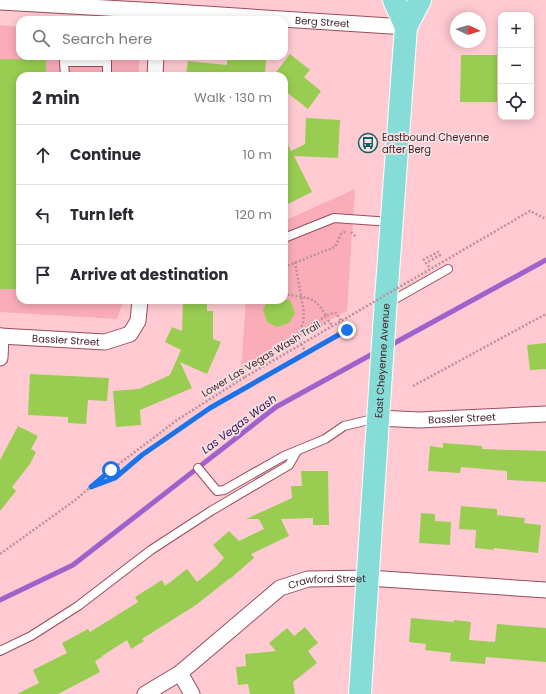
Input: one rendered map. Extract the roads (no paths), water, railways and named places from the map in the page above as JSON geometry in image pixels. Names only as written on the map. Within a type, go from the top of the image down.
[{"type":"main road","name":"East Cheyenne Avenue","points":[[394,0],[406,27]]},
{"type":"main road","name":"East Cheyenne Avenue","points":[[360,694],[385,309],[406,27],[420,0]]},
{"type":"street","name":"Berg Street","points":[[9,2],[180,16]]},
{"type":"street","name":"Berg Street","points":[[288,21],[406,27]]},
{"type":"street","points":[[155,72],[156,60]]},
{"type":"street","name":"Bassler Street","points":[[0,336],[105,342],[130,334],[138,321],[140,304]]},
{"type":"street","points":[[0,336],[0,358]]},
{"type":"street","name":"Bassler Street","points":[[378,418],[419,420],[546,414]]},
{"type":"street","name":"Crawford Street","points":[[145,694],[180,673],[280,588],[308,579],[368,578],[546,590]]},
{"type":"street","points":[[180,673],[192,694]]},
{"type":"lane","points":[[65,72],[64,62],[107,62],[107,72]]},
{"type":"lane","points":[[288,236],[334,218],[392,222]]},
{"type":"lane","points":[[385,309],[448,269]]},
{"type":"lane","points":[[198,468],[217,491],[224,490],[284,456],[325,439],[344,426],[378,418]]},
{"type":"lane","points":[[0,651],[31,636],[78,606],[151,550],[211,511],[288,465],[297,451]]},
{"type":"waterway","name":"Las Vegas Wash","points":[[389,346],[546,260]]},
{"type":"waterway","name":"Las Vegas Wash","points":[[0,600],[73,565],[276,407],[376,352]]},
{"type":"place","name":"Eastbound Cheyenne after Berg","points":[[368,143]]}]
